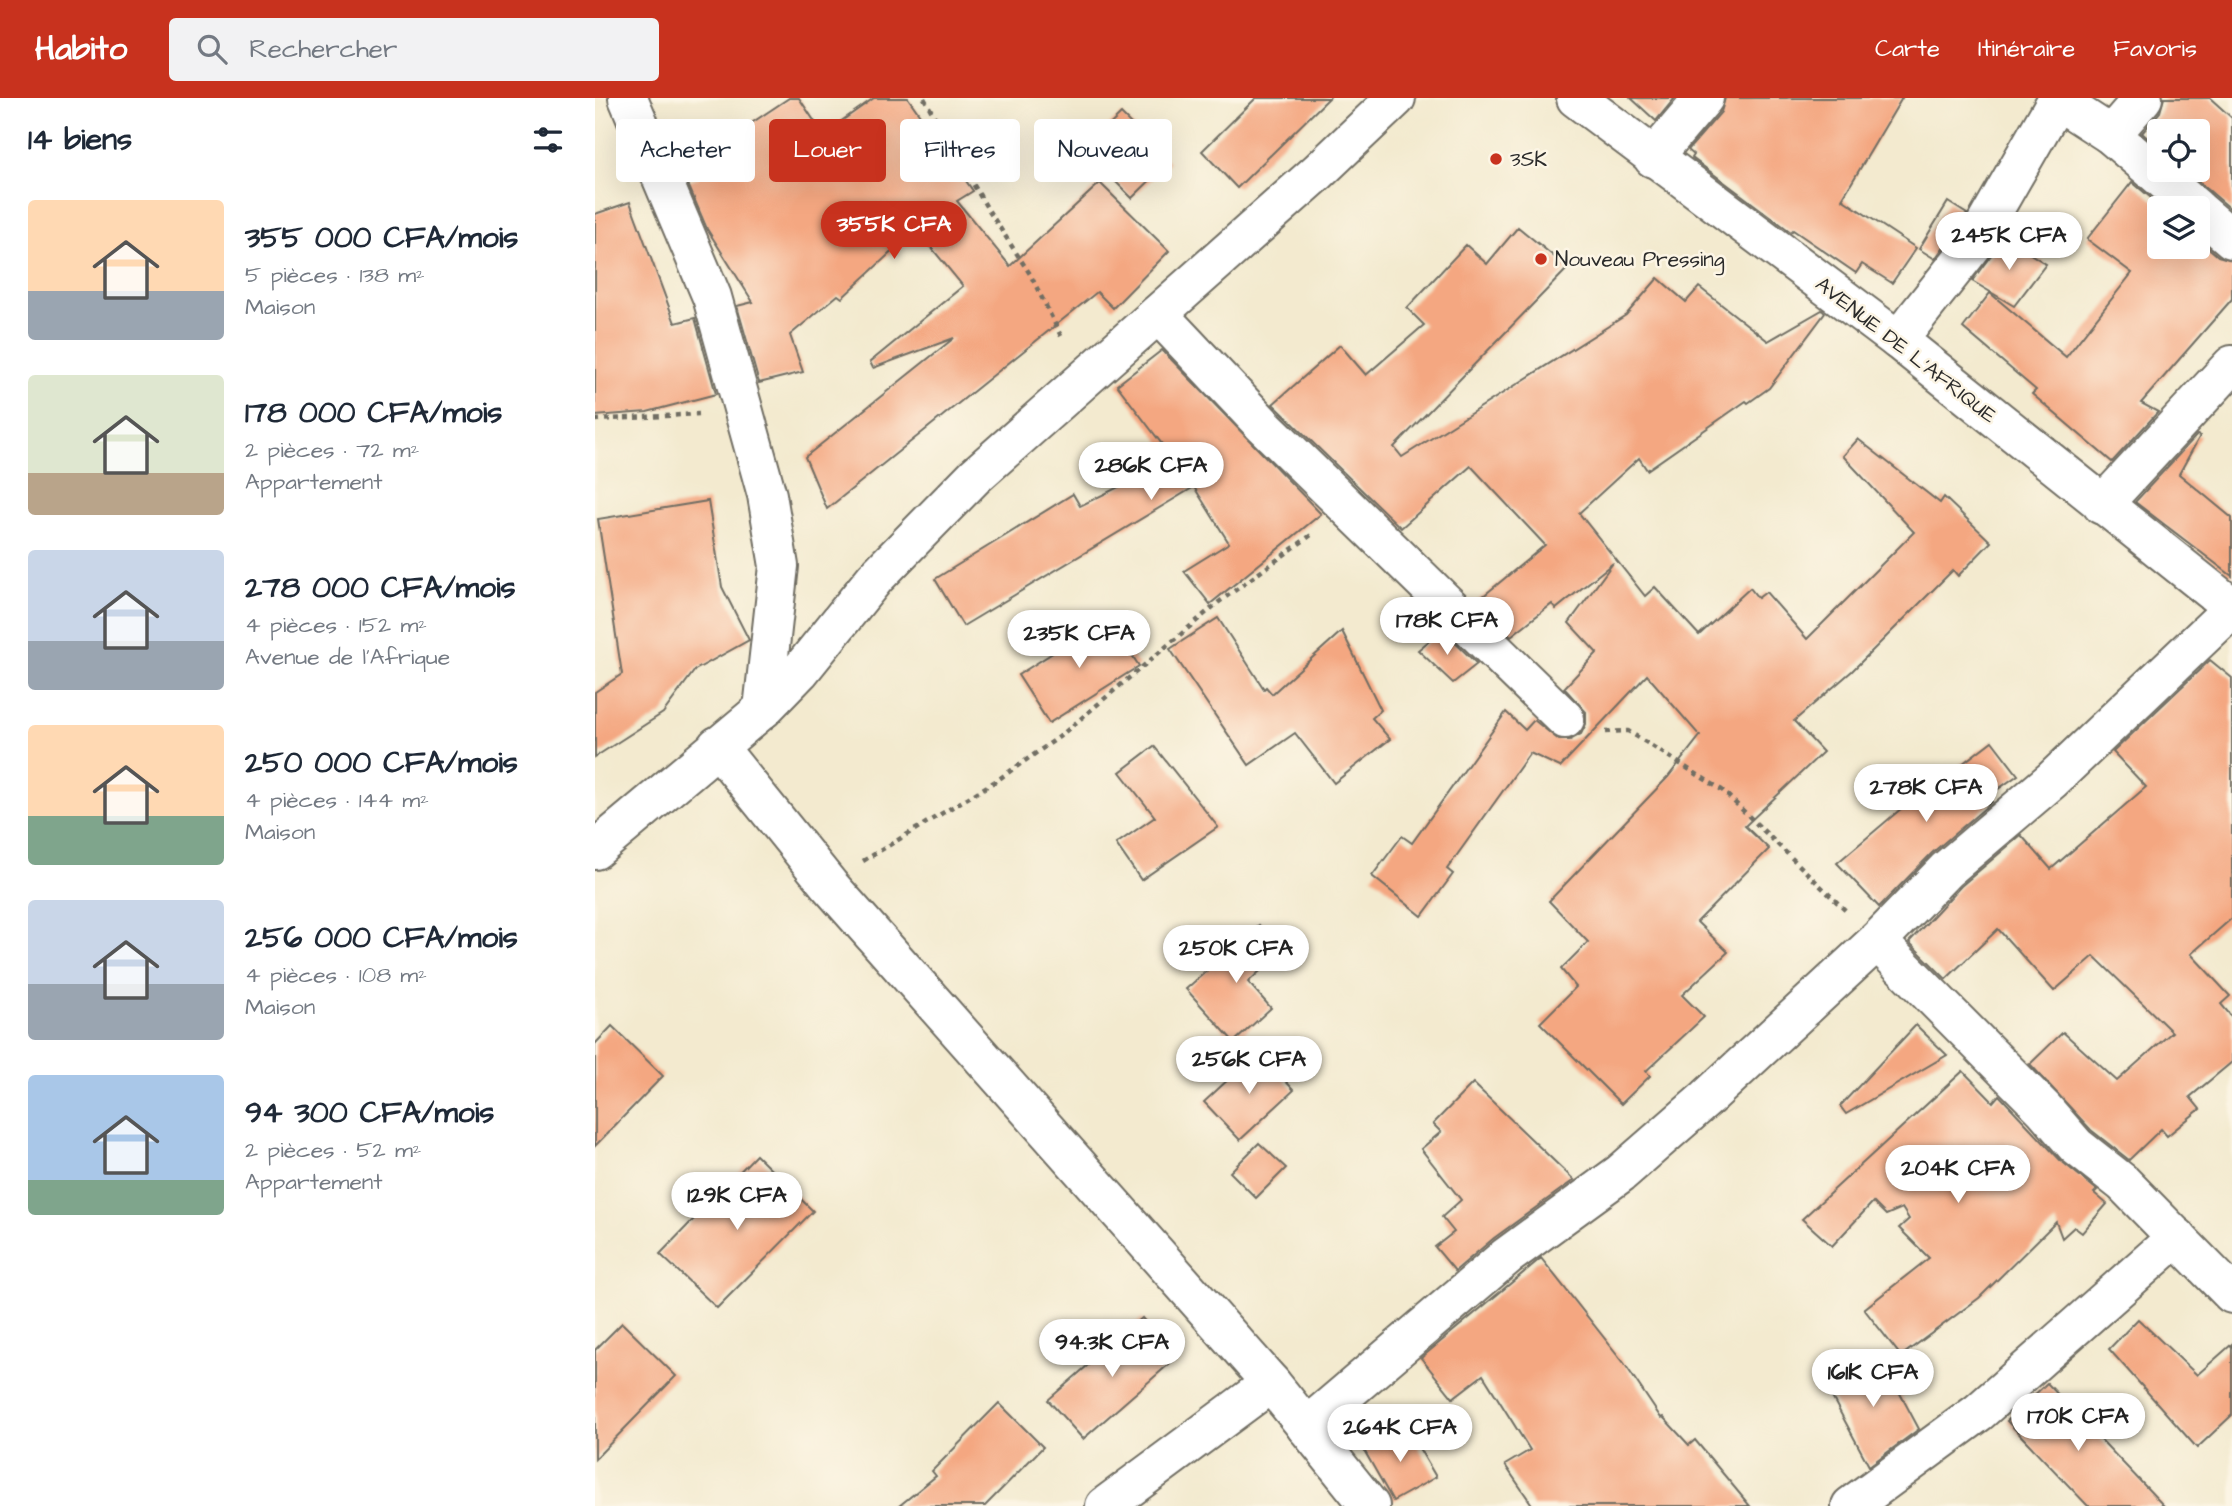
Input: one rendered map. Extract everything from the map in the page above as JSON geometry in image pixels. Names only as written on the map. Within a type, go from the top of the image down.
[{"type":"street","points":[[628,98],[712,297],[767,495],[779,566],[762,709]]},
{"type":"street","points":[[595,850],[762,709],[800,671],[875,578],[925,526],[1081,379],[1318,172],[1396,98]]},
{"type":"street","name":"AVENUE DE L'AFRIQUE","points":[[1576,98],[1898,340],[2232,608]]},
{"type":"street","points":[[1653,158],[1704,98]]},
{"type":"street","points":[[2111,135],[2143,98]]},
{"type":"street","points":[[1898,340],[1975,243],[2057,100],[2111,135],[2182,196]]},
{"type":"street","points":[[2210,220],[2232,239]]},
{"type":"street","points":[[1158,314],[1263,425],[1565,719]]},
{"type":"street","points":[[2102,505],[2232,365]]},
{"type":"street","points":[[1306,1427],[1507,1256],[1621,1173],[1707,1098],[1877,941],[1946,870],[2052,780],[2232,608]]},
{"type":"street","points":[[717,746],[829,885],[1271,1383],[1370,1506]]},
{"type":"street","points":[[1877,941],[2044,1109],[2076,1146],[2123,1183],[2232,1294]]},
{"type":"street","points":[[1851,1506],[1979,1412],[2177,1237]]},
{"type":"street","points":[[1105,1506],[1271,1383]]},
{"type":"path","points":[[924,98],[987,208],[1030,274],[1081,379]]},
{"type":"path","points":[[595,420],[746,412]]},
{"type":"path","points":[[829,885],[877,852],[999,779],[1059,737],[1219,602],[1348,508]]},
{"type":"path","points":[[1565,719],[1593,732],[1628,731],[1722,790],[1877,941]]},
{"type":"building","points":[[789,98],[799,98],[813,119],[769,119],[769,182],[886,182],[886,119],[844,119],[874,98],[908,98],[923,119],[900,119],[900,182],[967,182],[973,191],[957,201],[1010,266],[1100,183],[1169,251],[1113,308],[1097,292],[827,509],[805,457],[954,338],[873,368],[870,362],[963,286],[916,229],[842,298],[838,295],[790,335],[803,372],[759,383],[737,306],[753,302],[707,229],[687,182],[755,182],[755,121]]},
{"type":"building","points":[[1256,98],[1329,98],[1237,188],[1202,151]]},
{"type":"building","points":[[1631,98],[1675,98],[1656,121]]},
{"type":"building","points":[[1725,98],[1902,98],[1842,199],[1916,248],[1892,283],[1862,264],[1856,273],[1793,230],[1791,232],[1692,158],[1694,155],[1688,150],[1721,112]]},
{"type":"building","points":[[2164,98],[2210,98],[2232,118],[2232,210],[2199,182],[2210,182],[2210,119],[2154,119],[2160,112]]},
{"type":"building","points":[[1116,182],[1148,182],[1132,198]]},
{"type":"building","points":[[2132,182],[2149,196],[2147,259],[2210,259],[2210,249],[2218,256],[2232,260],[2232,299],[2141,403],[2158,412],[2112,462],[2032,394],[2036,390],[1963,328],[1990,293],[2066,357],[2132,273],[2087,239]]},
{"type":"building","points":[[630,202],[675,323],[695,318],[716,394],[647,412],[595,416],[595,214]]},
{"type":"building","points":[[1948,202],[1967,214],[1935,259],[1919,249]]},
{"type":"building","points":[[1518,227],[1568,268],[1394,447],[1402,457],[1626,315],[1658,278],[1686,302],[1699,287],[1768,341],[1822,310],[1825,313],[1769,388],[1647,470],[1639,458],[1579,513],[1645,596],[1655,587],[1699,635],[1750,588],[1758,598],[1766,592],[1807,639],[1914,532],[1843,456],[1858,439],[1940,503],[1944,497],[1991,542],[1958,576],[1953,570],[1852,671],[1794,721],[1823,752],[1745,826],[1769,849],[1697,922],[1728,952],[1682,995],[1704,1017],[1646,1071],[1650,1076],[1621,1104],[1540,1023],[1576,987],[1561,969],[1588,942],[1549,901],[1668,777],[1700,736],[1647,675],[1560,767],[1530,753],[1447,869],[1453,874],[1422,916],[1372,876],[1402,836],[1412,843],[1506,712],[1525,730],[1534,720],[1559,740],[1570,740],[1581,734],[1586,724],[1586,712],[1564,688],[1597,653],[1569,623],[1613,563],[1556,609],[1552,604],[1511,636],[1476,602],[1545,545],[1471,466],[1401,528],[1273,404],[1340,345],[1366,375],[1424,325],[1407,308],[1466,245],[1487,264]]},
{"type":"building","points":[[2004,237],[2046,264],[2014,306],[1972,281]]},
{"type":"building","points":[[1162,350],[1321,514],[1210,604],[1184,571],[1229,543],[1194,487],[963,626],[935,579],[1073,494],[1080,506],[1174,460],[1117,385]]},
{"type":"building","points":[[2197,435],[2200,436],[2179,474],[2232,518],[2232,576],[2135,502]]},
{"type":"building","points":[[708,501],[722,587],[749,640],[695,670],[663,713],[595,757],[595,692],[622,674],[598,519]]},
{"type":"building","points":[[1108,618],[1139,666],[1049,723],[1018,675]]},
{"type":"building","points":[[1218,618],[1264,689],[1266,687],[1272,694],[1342,631],[1381,710],[1372,718],[1390,739],[1334,783],[1295,733],[1249,765],[1170,649]]},
{"type":"building","points":[[1442,630],[1477,664],[1453,683],[1418,650]]},
{"type":"building","points":[[2210,660],[2232,678],[2232,918],[2191,954],[2230,996],[2221,1004],[2232,1017],[2232,1062],[2190,1097],[2200,1109],[2167,1136],[2161,1129],[2129,1160],[2091,1130],[2030,1064],[2063,1032],[2117,1081],[2172,1032],[2094,956],[2054,991],[1998,929],[1946,979],[1909,942],[1961,886],[2021,835],[2051,869],[2146,787],[2113,752]]},
{"type":"building","points":[[1992,741],[2018,775],[1987,797],[1992,802],[1932,853],[1879,907],[1837,863],[1942,774],[1945,777]]},
{"type":"building","points":[[1154,746],[1218,827],[1141,880],[1116,844],[1155,817],[1120,772]]},
{"type":"building","points":[[1259,925],[1282,951],[1248,982],[1271,1008],[1234,1042],[1186,989]]},
{"type":"building","points":[[1916,1025],[1947,1055],[1846,1114],[1840,1106]]},
{"type":"building","points":[[612,1026],[663,1076],[595,1146],[595,1044]]},
{"type":"building","points":[[1258,1052],[1294,1090],[1240,1140],[1204,1102]]},
{"type":"building","points":[[1963,1071],[1993,1102],[1999,1095],[2060,1160],[2097,1190],[2094,1193],[2107,1204],[2082,1233],[2074,1227],[2062,1238],[2056,1222],[1979,1298],[1901,1356],[1864,1309],[1929,1258],[1899,1228],[1909,1219],[1902,1208],[1886,1215],[1873,1202],[1832,1246],[1802,1219]]},
{"type":"building","points":[[1473,1083],[1574,1180],[1494,1238],[1455,1271],[1435,1247],[1454,1232],[1442,1217],[1461,1200],[1421,1149],[1441,1132],[1433,1124]]},
{"type":"building","points":[[1259,1143],[1286,1168],[1256,1198],[1230,1172]]},
{"type":"building","points":[[756,1155],[813,1211],[717,1308],[660,1254]]},
{"type":"building","points":[[1541,1258],[1624,1363],[1661,1418],[1663,1417],[1689,1445],[1695,1440],[1750,1506],[1533,1506],[1505,1465],[1530,1450],[1483,1375],[1453,1398],[1421,1358]]},
{"type":"building","points":[[1142,1318],[1176,1358],[1083,1439],[1048,1400]]},
{"type":"building","points":[[2138,1319],[2197,1375],[2232,1344],[2232,1415],[2197,1448],[2109,1349]]},
{"type":"building","points":[[622,1323],[676,1376],[595,1459],[595,1350]]},
{"type":"building","points":[[1880,1356],[1919,1429],[1869,1466],[1826,1386]]},
{"type":"building","points":[[2047,1383],[2164,1506],[2088,1506],[2007,1421]]},
{"type":"building","points":[[999,1403],[1043,1447],[985,1506],[899,1506],[936,1476],[932,1471]]},
{"type":"building","points":[[1406,1426],[1436,1477],[1393,1501],[1364,1450]]},
{"type":"place","name":"3SK","points":[[1496,159]]},
{"type":"place","name":"Nouveau Pressing","points":[[1541,259]]}]
